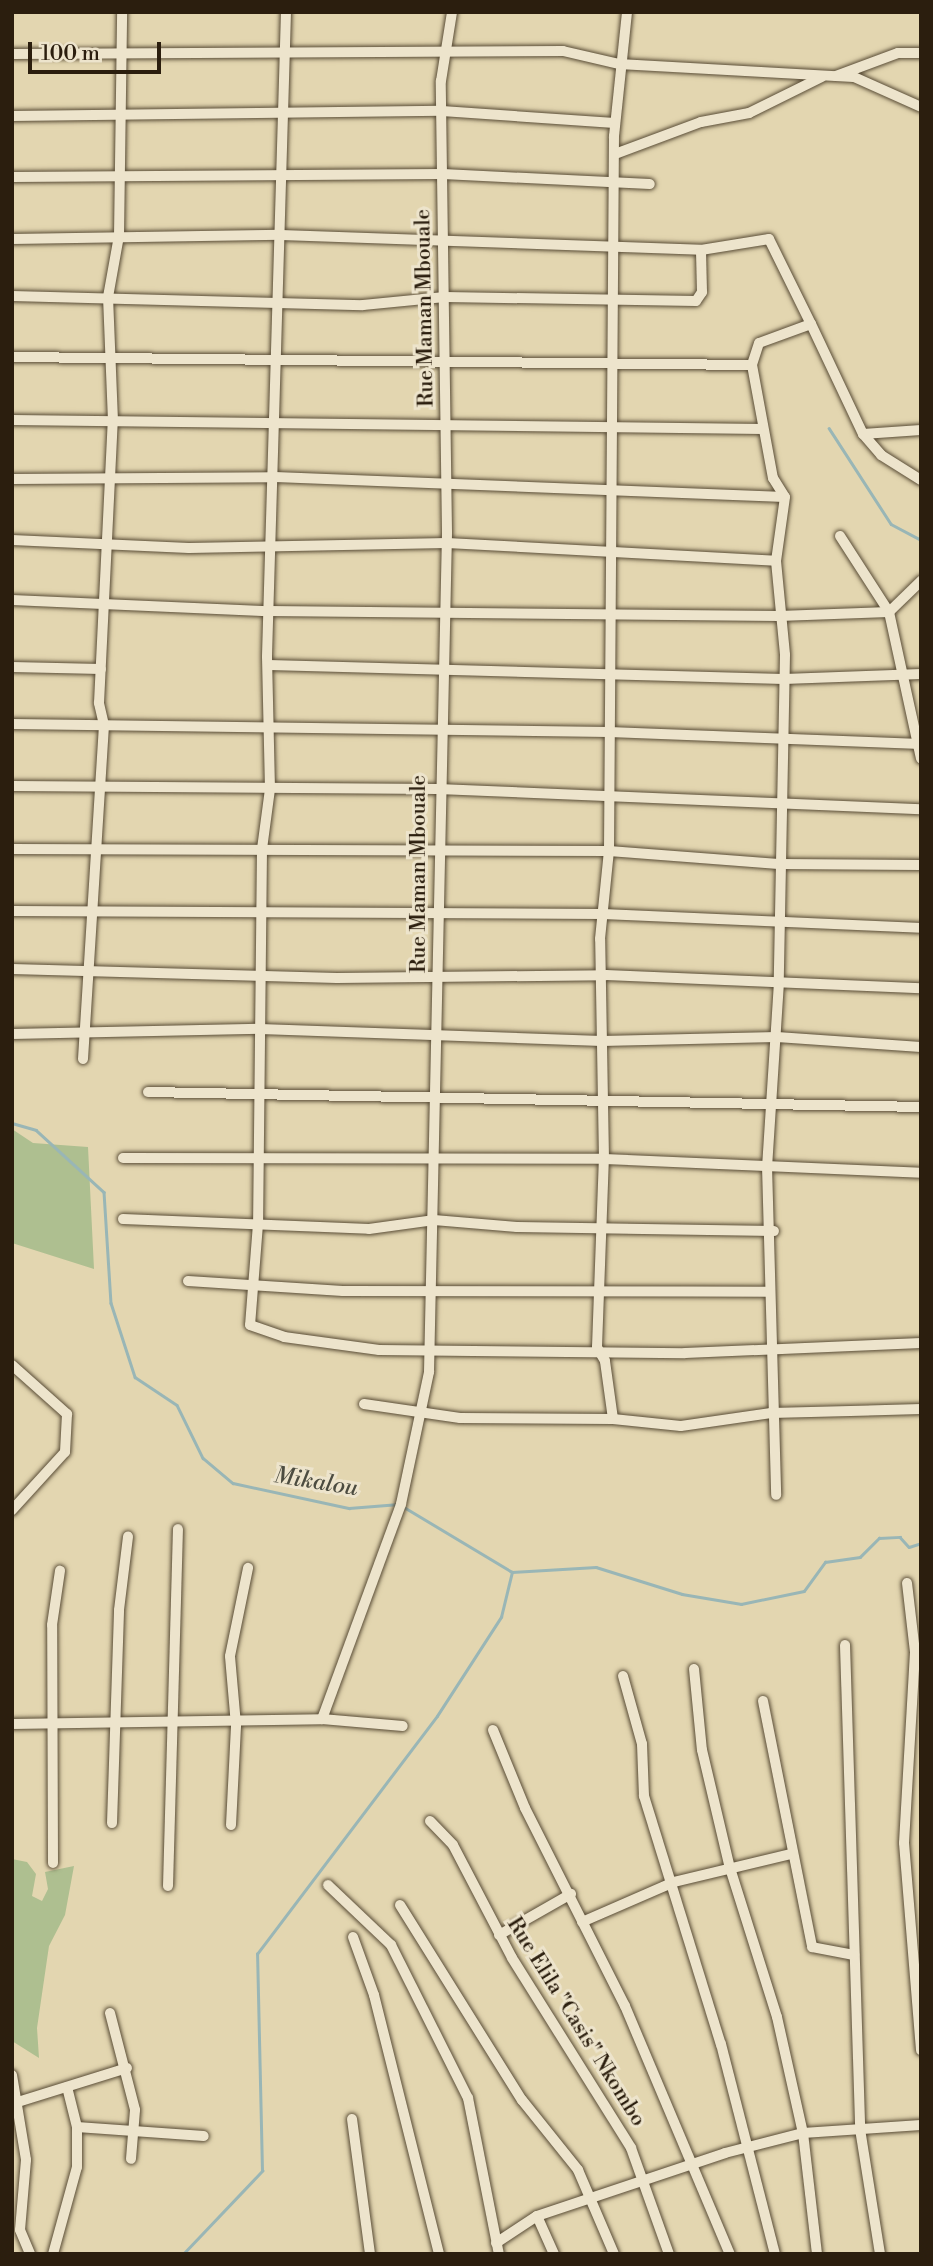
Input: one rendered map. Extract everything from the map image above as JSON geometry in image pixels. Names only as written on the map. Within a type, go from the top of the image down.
[{"type":"street","points":[[83,1059],[93,972],[95,849],[104,725],[101,669],[107,605],[113,421],[107,356],[108,297],[119,236],[117,176],[123,116],[118,109],[125,55],[122,12]]},
{"type":"street","points":[[286,12],[282,174],[276,228],[281,235],[281,299],[275,361],[275,477],[268,611],[267,725],[270,789],[262,849],[258,1224],[253,1283],[254,1329],[379,1350],[597,1347],[685,1353],[921,1343]]},
{"type":"street","name":"Rue Maman Mbouale","points":[[322,1719],[401,1504],[424,1412],[429,1349],[433,1220],[429,1158],[435,1099],[439,730],[447,543],[447,361],[442,111],[444,56],[452,12]]},
{"type":"street","points":[[612,1419],[606,1361],[597,1347],[604,1158],[601,1098],[601,1041],[606,975],[603,914],[609,851],[615,123],[619,64],[627,12]]},
{"type":"street","points":[[12,54],[444,56],[563,51],[619,64],[836,76],[921,107]]},
{"type":"street","points":[[836,76],[898,53],[921,53]]},
{"type":"street","points":[[615,154],[701,122],[749,113],[823,76]]},
{"type":"street","points":[[12,116],[442,111],[615,123]]},
{"type":"street","points":[[12,177],[443,174],[650,184]]},
{"type":"street","points":[[12,239],[281,235],[613,243],[701,250],[773,241],[863,434],[881,455],[921,480]]},
{"type":"street","points":[[12,296],[57,302],[108,297],[281,299],[363,305],[445,297],[612,304],[699,299],[701,250]]},
{"type":"street","points":[[776,1495],[768,1349],[774,1231],[767,1166],[778,1037],[784,679],[776,561],[785,497],[773,478],[752,365],[759,343],[811,324]]},
{"type":"street","points":[[12,357],[447,361],[612,368],[752,365]]},
{"type":"street","points":[[12,420],[763,429]]},
{"type":"street","points":[[863,434],[921,430]]},
{"type":"street","points":[[12,479],[275,477],[785,497]]},
{"type":"street","points":[[840,536],[889,612],[921,759]]},
{"type":"street","points":[[12,541],[447,543],[776,561]]},
{"type":"street","points":[[12,600],[268,611],[444,608],[779,615],[889,612],[921,581]]},
{"type":"street","points":[[269,665],[784,679],[905,677],[921,674]]},
{"type":"street","points":[[12,667],[101,669]]},
{"type":"street","points":[[12,724],[267,725],[609,732],[919,744]]},
{"type":"street","points":[[12,786],[438,789],[921,809]]},
{"type":"street","points":[[12,849],[609,851],[779,863],[921,864]]},
{"type":"street","points":[[12,911],[96,909],[262,916],[603,914],[921,928]]},
{"type":"street","points":[[12,969],[261,975],[606,975],[921,988]]},
{"type":"street","points":[[12,1034],[260,1029],[601,1041],[778,1037],[921,1047]]},
{"type":"street","points":[[148,1092],[259,1097],[601,1098],[921,1107]]},
{"type":"street","points":[[123,1158],[604,1158],[921,1173]]},
{"type":"street","points":[[123,1219],[369,1229],[433,1220],[517,1227],[601,1224],[774,1231]]},
{"type":"street","points":[[188,1281],[343,1290],[430,1287],[769,1292]]},
{"type":"street","points":[[12,1366],[67,1414],[65,1452],[12,1510]]},
{"type":"street","points":[[364,1404],[424,1412],[612,1419],[681,1426],[771,1413],[921,1409]]},
{"type":"street","points":[[168,1886],[175,1723],[178,1529]]},
{"type":"street","points":[[112,1823],[128,1537]]},
{"type":"street","points":[[231,1825],[236,1725],[231,1644],[248,1568]]},
{"type":"street","points":[[53,1863],[52,1724],[60,1571]]},
{"type":"street","points":[[907,1583],[915,1652],[904,1843],[921,2050]]},
{"type":"street","points":[[845,1645],[860,2129],[880,2254]]},
{"type":"street","points":[[694,1669],[702,1750],[730,1868],[783,2036],[803,2133],[817,2254]]},
{"type":"street","points":[[623,1676],[642,1744],[644,1796],[674,1882],[775,2254]]},
{"type":"street","points":[[763,1701],[792,1854],[814,1951],[854,1955]]},
{"type":"street","points":[[12,1724],[236,1725],[322,1719],[403,1726]]},
{"type":"street","points":[[493,1730],[695,2162],[730,2254]]},
{"type":"street","name":"Rue Elila \"Casis\" Nkombo","points":[[430,1821],[453,1845],[499,1935],[647,2179],[669,2254]]},
{"type":"street","points":[[582,1922],[674,1882],[792,1854]]},
{"type":"street","points":[[328,1885],[391,1945],[468,2098],[498,2248],[537,2216],[695,2162],[803,2133],[921,2125]]},
{"type":"street","points":[[499,1935],[571,1895]]},
{"type":"street","points":[[400,1905],[592,2199],[614,2254]]},
{"type":"street","points":[[353,1937],[374,1995],[439,2254]]},
{"type":"street","points":[[110,2013],[127,2068],[134,2129],[131,2159]]},
{"type":"street","points":[[21,2101],[127,2068]]},
{"type":"street","points":[[12,2075],[21,2101],[26,2160],[16,2231],[30,2254]]},
{"type":"street","points":[[53,2254],[77,2167],[77,2127],[67,2087]]},
{"type":"street","points":[[352,2119],[370,2254]]},
{"type":"street","points":[[77,2127],[204,2136]]},
{"type":"street","points":[[537,2216],[554,2254]]},
{"type":"green space","points":[[12,1129],[33,1143],[88,1147],[94,1269],[12,1243]]},
{"type":"green space","points":[[12,1859],[27,1862],[36,1874],[32,1896],[42,1901],[48,1889],[45,1872],[74,1866],[65,1915],[49,1946],[37,2028],[39,2058],[12,2041]]},
{"type":"waterway","points":[[829,428],[891,524],[921,540]]},
{"type":"waterway","name":"Mikalou","points":[[12,1123],[36,1130],[104,1192],[111,1303],[135,1377],[177,1405],[203,1458],[233,1483],[349,1508],[399,1504]]},
{"type":"waterway","name":"Mikalou","points":[[404,1507],[512,1572],[596,1567],[682,1594],[741,1604],[804,1591],[825,1562],[860,1557],[879,1538],[900,1537],[909,1547],[921,1543]]},
{"type":"waterway","points":[[183,2254],[262,2171],[257,1954],[437,1716],[501,1617],[512,1572]]}]
